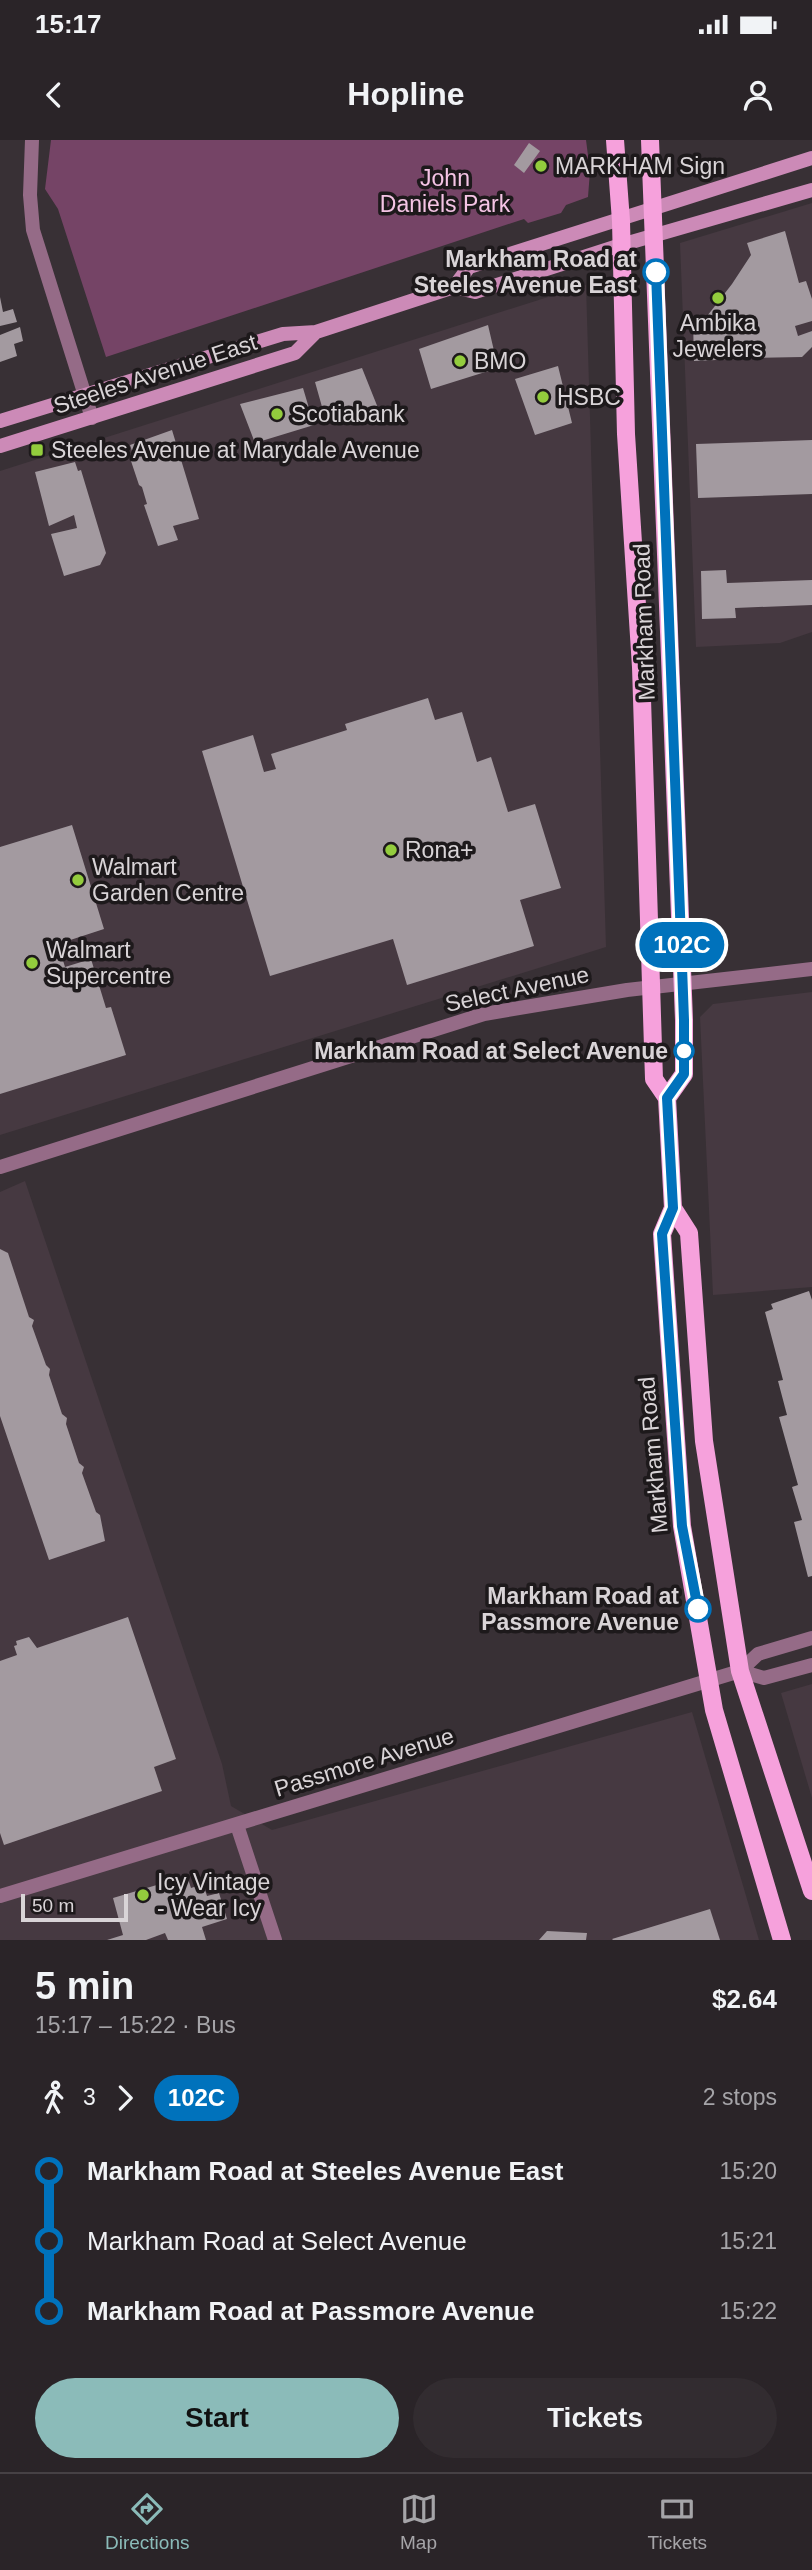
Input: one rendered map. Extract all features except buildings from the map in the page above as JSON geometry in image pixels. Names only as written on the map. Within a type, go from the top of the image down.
[{"type":"main road","name":"Markham Road","points":[[615,140],[621,221],[626,434],[638,610],[654,1079],[667,1098],[673,1208],[662,1234],[681,1512],[714,1710],[782,1940]]},
{"type":"main road","name":"Markham Road","points":[[650,140],[683,984],[684,1074],[667,1098]]},
{"type":"main road","name":"Steeles Avenue East","points":[[454,287],[469,267],[621,221],[812,158]]},
{"type":"main road","name":"Steeles Avenue East","points":[[0,421],[283,334],[316,332],[454,287],[475,292],[621,245],[812,190]]},
{"type":"main road","name":"Steeles Avenue East","points":[[0,446],[295,353],[316,332]]},
{"type":"main road","name":"Markham Road","points":[[673,1208],[689,1233],[704,1441],[740,1671],[812,1891]]},
{"type":"street","points":[[32,140],[30,195],[33,230],[92,418]]},
{"type":"street","name":"Select Avenue","points":[[0,1167],[484,1014],[652,987],[812,969]]},
{"type":"street","name":"Passmore Avenue","points":[[0,1896],[740,1671],[758,1654],[812,1638]]},
{"type":"street","name":"Passmore Avenue","points":[[740,1671],[764,1678],[812,1665]]},
{"type":"street","points":[[237,1825],[275,1940]]},
{"type":"shaded area","points":[[812,203],[812,632],[780,643],[696,647],[680,243]]},
{"type":"shaded area","points":[[586,285],[606,947],[0,1135],[0,471]]},
{"type":"shaded area","points":[[812,992],[812,1287],[713,1295],[700,1017],[713,1004]]},
{"type":"shaded area","points":[[25,1181],[222,1764],[231,1806],[272,1830],[692,1712],[759,1940],[0,1940],[0,1192]]},
{"type":"shaded area","points":[[812,1684],[812,1798],[781,1693]]},
{"type":"green space","name":"John Daniels Park","points":[[51,140],[586,140],[590,171],[588,197],[566,205],[561,213],[528,223],[524,219],[106,357],[58,209],[45,189]]},
{"type":"bus line","name":"102C","points":[[656,272],[684,1020],[684,1074],[667,1098],[673,1208],[662,1234],[682,1526],[698,1609]]},
{"type":"place","name":"MARKHAM Sign","points":[[541,166]]},
{"type":"place","name":"Markham Road at Steeles Avenue East","points":[[656,272]]},
{"type":"place","name":"Ambika Jewelers","points":[[718,298]]},
{"type":"place","name":"BMO","points":[[460,361]]},
{"type":"place","name":"HSBC","points":[[543,397]]},
{"type":"place","name":"Scotiabank","points":[[277,414]]},
{"type":"place","name":"Steeles Avenue at Marydale Avenue","points":[[37,450]]},
{"type":"place","name":"Rona+","points":[[391,850]]},
{"type":"place","name":"Walmart Garden Centre","points":[[78,880]]},
{"type":"place","name":"Walmart Supercentre","points":[[32,963]]},
{"type":"place","name":"Markham Road at Select Avenue","points":[[684,1051]]},
{"type":"place","name":"Markham Road at Passmore Avenue","points":[[698,1609]]},
{"type":"place","name":"Icy Vintage - Wear Icy","points":[[143,1895]]}]
